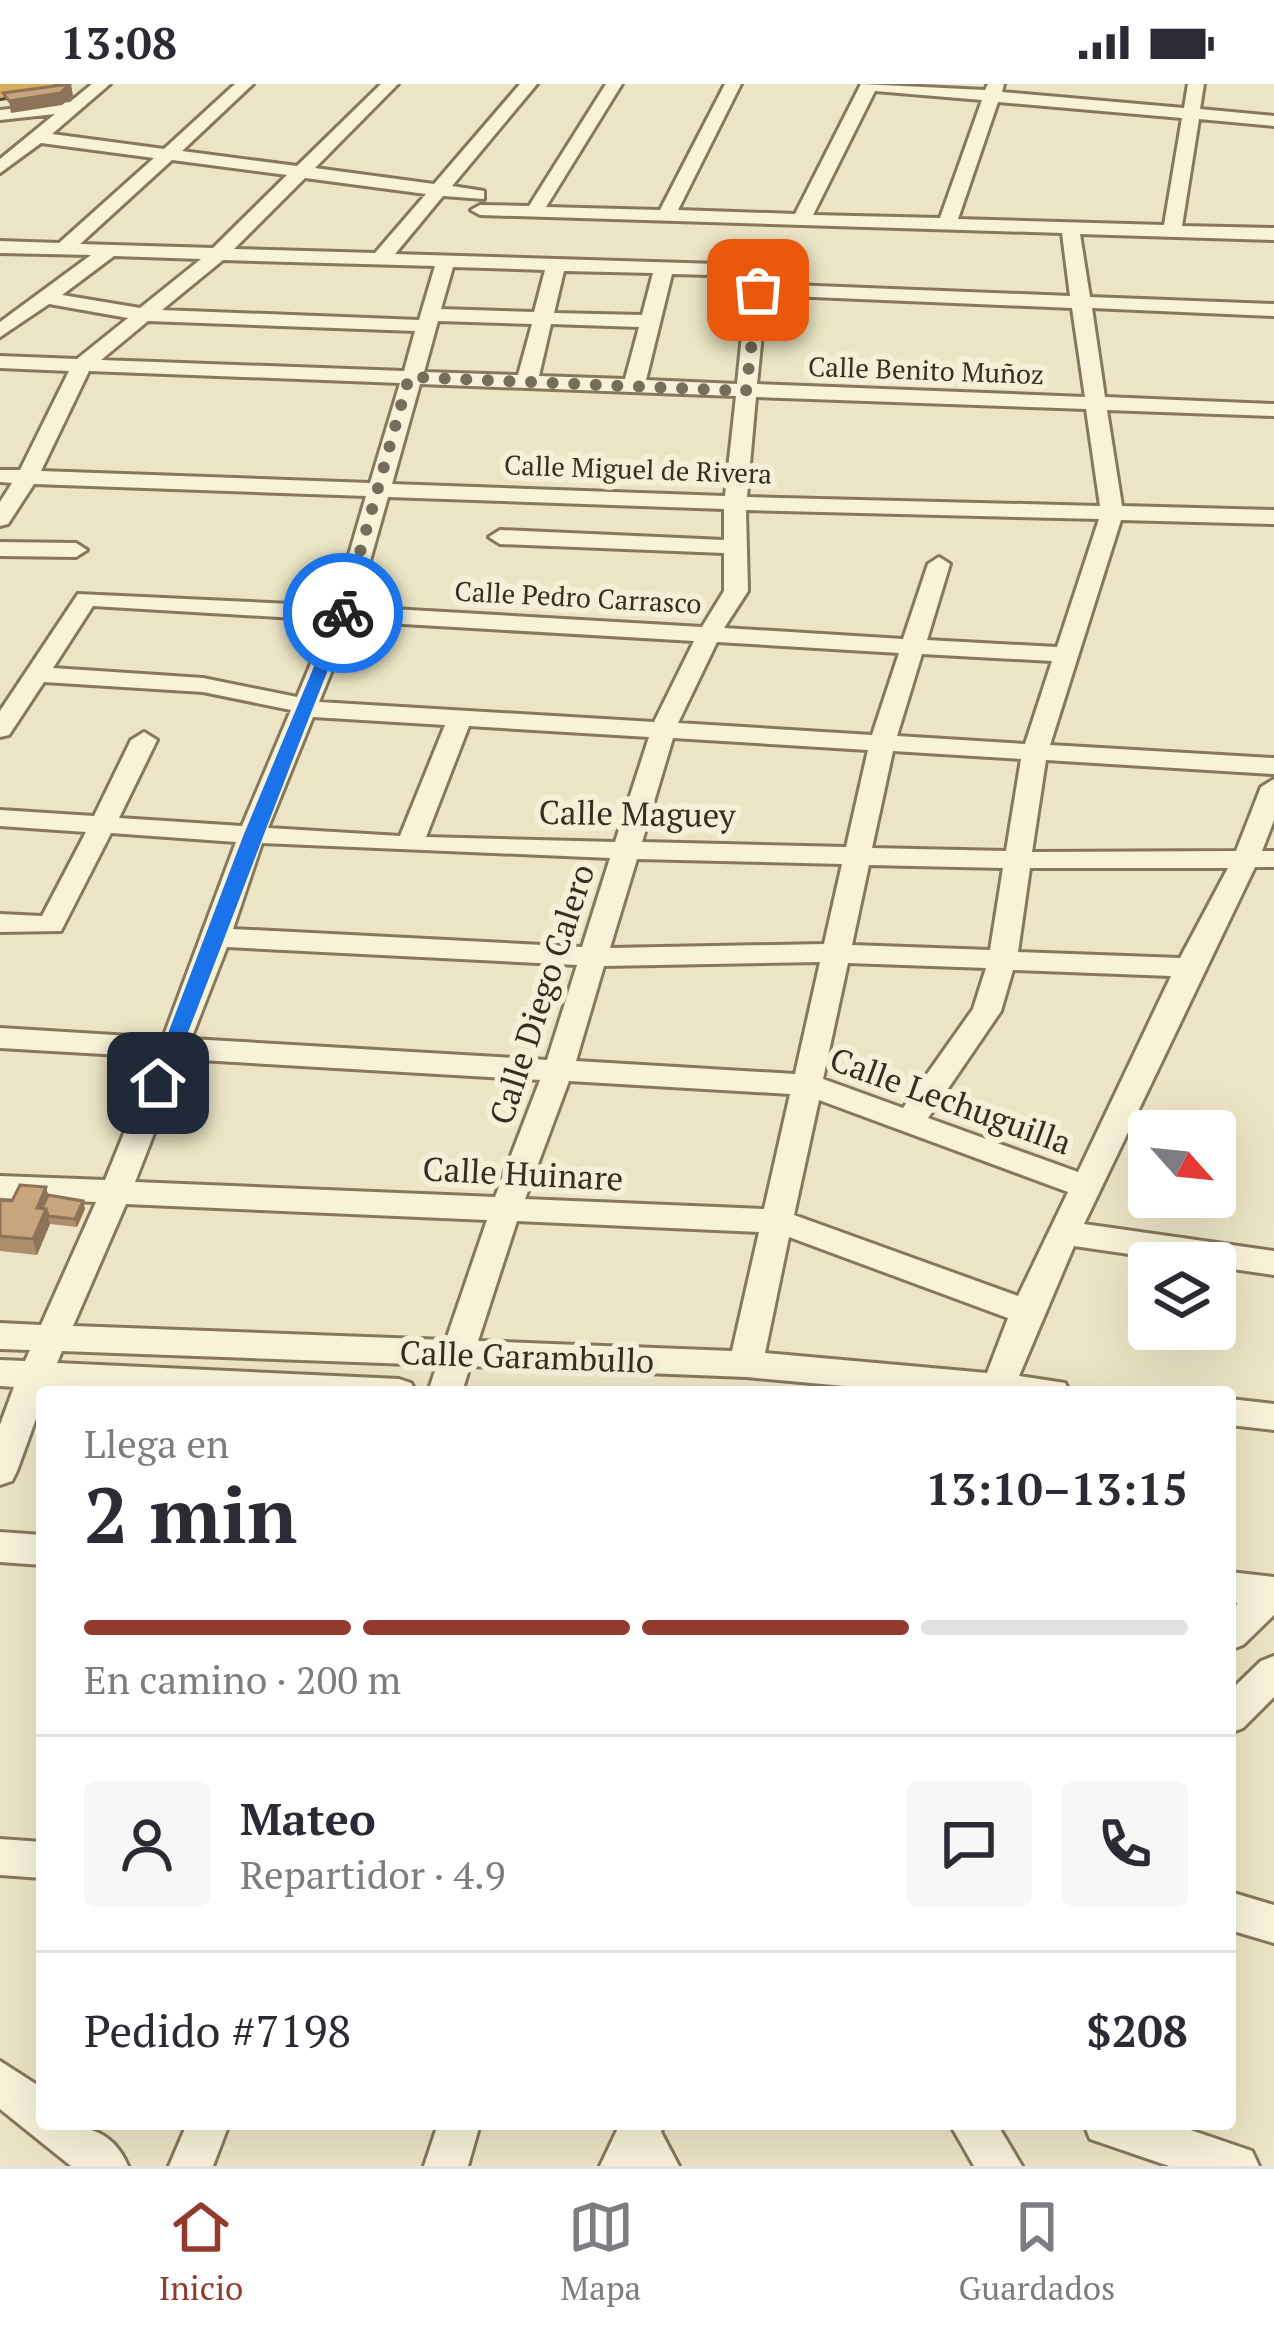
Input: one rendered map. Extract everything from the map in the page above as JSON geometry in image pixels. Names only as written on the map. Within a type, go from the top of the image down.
[{"type":"highway","points":[[0,91],[43,84]]},
{"type":"street","points":[[0,168],[102,84]]},
{"type":"street","points":[[64,249],[245,84]]},
{"type":"street","points":[[0,518],[27,477],[82,365],[218,255],[390,84]]},
{"type":"street","points":[[381,258],[529,84]]},
{"type":"street","points":[[534,212],[614,84]]},
{"type":"street","points":[[666,216],[733,84]]},
{"type":"street","points":[[802,221],[870,84],[995,90],[1094,105],[1274,121]]},
{"type":"street","points":[[1094,105],[1099,84]]},
{"type":"street","points":[[1172,230],[1196,84]]},
{"type":"street","points":[[946,226],[995,90]]},
{"type":"street","points":[[0,115],[74,107]]},
{"type":"street","points":[[0,145],[32,140],[170,154],[440,190],[479,203],[534,212],[1274,234]]},
{"type":"street","points":[[909,1122],[988,1011],[1003,958],[1034,755],[1112,512],[1070,228]]},
{"type":"street","points":[[10,253],[64,249],[759,272],[1082,302],[1274,310]]},
{"type":"street","points":[[0,331],[109,251]]},
{"type":"street","points":[[0,1471],[35,1376],[116,1192],[217,937],[252,834],[343,614],[446,260]]},
{"type":"street","points":[[527,382],[556,264]]},
{"type":"street","points":[[634,386],[664,268]]},
{"type":"street","name":"Calle Diego Calero","points":[[447,1386],[506,1208],[558,1071],[664,727],[709,634],[736,591],[735,503],[759,272]]},
{"type":"street","points":[[48,298],[146,315],[650,321]]},
{"type":"street","points":[[0,314],[22,316]]},
{"type":"street","name":"Calle Benito Muñoz","points":[[0,362],[1274,410]]},
{"type":"street","name":"Calle Miguel de Rivera","points":[[0,476],[1274,517]]},
{"type":"street","points":[[500,538],[735,547]]},
{"type":"street","points":[[0,549],[76,550]]},
{"type":"street","points":[[746,1364],[882,742],[939,564]]},
{"type":"street","name":"Calle Pedro Carrasco","points":[[37,674],[86,599],[1066,655]]},
{"type":"street","points":[[0,730],[37,674],[203,685],[307,707],[1034,755],[1274,766]]},
{"type":"street","points":[[410,845],[460,717]]},
{"type":"street","points":[[0,923],[51,925],[144,740]]},
{"type":"street","points":[[998,1386],[1027,1312],[1189,968],[1260,860],[1274,787]]},
{"type":"street","name":"Calle Maguey","points":[[0,818],[410,845],[1019,860],[1260,860]]},
{"type":"street","points":[[217,937],[590,957],[837,953],[1189,968]]},
{"type":"street","name":"Calle Lechuguilla","points":[[0,1038],[808,1085],[1086,1187]]},
{"type":"street","name":"Calle Huinare","points":[[0,1186],[778,1220],[1027,1312]]},
{"type":"street","points":[[1064,1233],[1274,1263]]},
{"type":"street","name":"Calle Garambullo","points":[[0,1336],[746,1364],[967,1386]]},
{"type":"street","name":"Calle Garambullo","points":[[0,1373],[263,1386]]},
{"type":"street","points":[[1236,1413],[1274,1417]]},
{"type":"street","points":[[0,1547],[36,1550]]},
{"type":"street","points":[[1236,1587],[1274,1593]]},
{"type":"street","points":[[1236,1628],[1274,1593]]},
{"type":"street","points":[[1236,1711],[1274,1672]]},
{"type":"street","points":[[0,1857],[36,1860]]},
{"type":"street","points":[[1236,1913],[1274,1924]]},
{"type":"street","points":[[0,2081],[36,2084]]},
{"type":"street","points":[[0,2081],[36,2110]]},
{"type":"street","points":[[61,2130],[106,2166]]},
{"type":"street","points":[[191,2166],[206,2130]]},
{"type":"street","points":[[446,2166],[457,2130]]},
{"type":"street","points":[[975,2130],[1000,2166]]},
{"type":"street","points":[[1124,2130],[1237,2166]]},
{"type":"building","points":[[70,84],[60,93],[9,101],[3,93]]},
{"type":"building","points":[[20,1185],[46,1187],[37,1208],[46,1209],[33,1239],[0,1236],[0,1200],[12,1201]]},
{"type":"building","points":[[48,1195],[83,1201],[75,1219],[48,1216],[42,1208]]},
{"type":"way so far","points":[[343,613],[409,377],[746,391],[758,290]]},
{"type":"route","points":[[158,1083],[217,937],[252,834],[343,613]]}]
